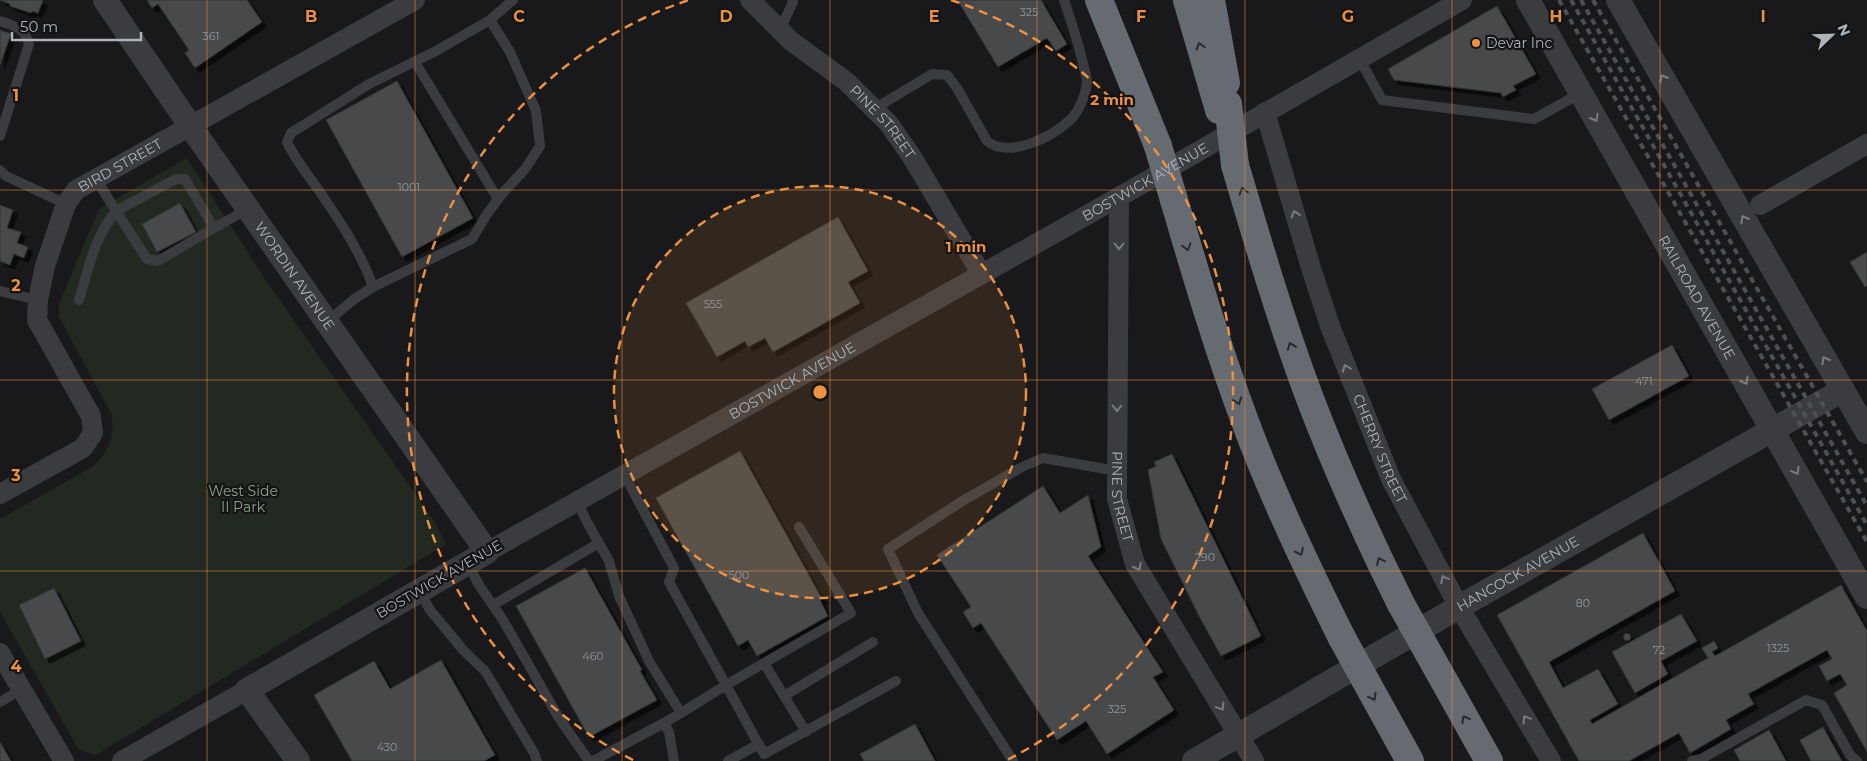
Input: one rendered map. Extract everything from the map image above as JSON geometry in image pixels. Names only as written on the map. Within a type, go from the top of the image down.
[{"type":"highway","points":[[1099,0],[1158,146]]},
{"type":"highway","points":[[1119,0],[1174,200],[1217,342],[1246,425],[1295,542],[1342,638],[1410,761]]},
{"type":"highway","points":[[1187,0],[1224,107],[1235,165],[1269,278],[1309,397],[1356,511],[1401,604],[1489,761]]},
{"type":"highway","points":[[1211,0],[1222,53],[1224,107]]},
{"type":"street","name":"WORDIN AVENUE","points":[[105,0],[191,127],[487,552]]},
{"type":"street","name":"BIRD STREET","points":[[0,494],[83,448],[93,433],[91,416],[37,320],[38,300],[45,266],[66,204],[76,190],[415,0]]},
{"type":"street","name":"PINE STREET","points":[[750,0],[791,41],[847,82],[889,124],[912,157],[981,274]]},
{"type":"street","name":"BOSTWICK AVENUE","points":[[122,761],[624,474],[1119,197],[1462,0]]},
{"type":"street","name":"RAILROAD AVENUE","points":[[1528,0],[1867,596]]},
{"type":"street","points":[[1618,0],[1867,432]]},
{"type":"street","name":"CHERRY STREET","points":[[1265,112],[1311,268],[1352,383],[1391,479],[1459,607],[1551,761]]},
{"type":"street","points":[[1760,205],[1867,144]]},
{"type":"street","name":"PINE STREET","points":[[1119,197],[1117,499],[1135,564],[1254,761]]},
{"type":"street","name":"HANCOCK AVENUE","points":[[1194,761],[1772,428],[1843,390]]},
{"type":"street","points":[[0,653],[64,761]]},
{"type":"street","points":[[247,690],[298,761]]},
{"type":"lane","points":[[373,286],[366,266],[328,204],[294,156],[287,142],[291,133],[369,84],[415,62],[490,20],[513,0]]},
{"type":"lane","points":[[874,109],[932,74],[937,73],[947,75],[987,141],[991,144],[1008,149],[1026,145],[1046,137],[1071,120],[1081,105],[1087,81],[1079,45],[1064,0]]},
{"type":"lane","points":[[780,30],[794,1]]},
{"type":"lane","points":[[327,322],[373,286],[472,239],[487,214],[525,169],[540,146],[536,111],[510,52],[490,20]]},
{"type":"lane","points":[[0,21],[19,28],[24,32],[29,44],[0,136]]},
{"type":"lane","points":[[1359,58],[1382,100],[1534,119],[1581,93]]},
{"type":"lane","points":[[415,62],[498,199]]},
{"type":"lane","points":[[0,170],[6,176],[66,204]]},
{"type":"lane","points":[[79,300],[97,240],[104,226],[116,211],[176,179],[185,179],[214,228]]},
{"type":"lane","points":[[96,180],[147,259],[158,261],[249,209]]},
{"type":"lane","points":[[0,291],[38,300]]},
{"type":"lane","points":[[1013,761],[918,613],[888,549],[964,500],[1022,467],[1043,458],[1117,471]]},
{"type":"lane","points":[[624,474],[674,568],[669,582],[764,754],[896,681]]},
{"type":"lane","points":[[578,501],[587,522],[609,561],[619,596],[649,661],[681,712]]},
{"type":"lane","points":[[593,761],[664,723],[851,613],[799,527]]},
{"type":"lane","points":[[493,605],[598,543]]},
{"type":"lane","points":[[466,564],[493,605],[559,718],[588,761]]},
{"type":"lane","points":[[420,590],[430,610],[464,651],[485,671],[537,761]]},
{"type":"lane","points":[[784,696],[874,642]]},
{"type":"lane","points":[[764,664],[806,732]]},
{"type":"lane","points":[[0,702],[22,689]]},
{"type":"lane","points":[[1692,761],[1701,759],[1806,700],[1822,705],[1850,755],[1857,761]]},
{"type":"lane","points":[[664,723],[669,732],[674,761]]},
{"type":"lane","points":[[728,761],[759,744]]},
{"type":"green space","name":"West Side II Park","points":[[187,158],[263,276],[434,521],[446,544],[96,755],[79,750],[0,612],[0,519],[92,467],[107,449],[113,429],[111,413],[59,317],[59,304],[99,209]]},
{"type":"building","points":[[0,0],[43,0],[38,13],[32,11],[31,13],[10,6],[10,4]]},
{"type":"building","points":[[147,0],[247,0],[262,22],[195,68],[185,53],[189,50],[158,4],[152,8]]},
{"type":"building","points":[[1041,0],[1067,44],[1056,51],[1047,38],[998,67],[958,1]]},
{"type":"building","name":"Devar Inc","points":[[1497,6],[1536,74],[1513,86],[1516,90],[1503,97],[1501,93],[1394,80],[1388,69]]},
{"type":"building","points":[[0,30],[11,34],[0,65]]},
{"type":"building","points":[[397,81],[473,218],[402,257],[326,120]]},
{"type":"building","points":[[180,203],[196,232],[157,252],[142,224]]},
{"type":"building","points":[[0,205],[13,210],[7,228],[21,232],[17,243],[28,247],[24,258],[14,254],[10,265],[0,261]]},
{"type":"building","points":[[838,217],[868,271],[848,282],[860,303],[773,352],[765,338],[748,347],[745,341],[717,357],[686,303]]},
{"type":"building","points":[[1867,252],[1867,286],[1865,287],[1850,262]]},
{"type":"building","points":[[1672,345],[1689,376],[1609,420],[1592,389]]},
{"type":"building","points":[[740,451],[822,599],[820,600],[828,616],[757,656],[748,640],[738,646],[656,498]]},
{"type":"building","points":[[1172,454],[1261,636],[1221,656],[1161,539],[1148,470],[1156,466],[1154,462]]},
{"type":"building","points":[[1043,486],[1060,513],[1088,495],[1101,547],[1088,556],[1163,672],[1153,677],[1174,710],[1107,754],[1086,721],[1057,740],[981,623],[973,628],[963,612],[971,607],[937,555]]},
{"type":"building","points":[[1643,533],[1675,591],[1549,662],[1563,688],[1598,669],[1618,704],[1590,720],[1592,724],[1708,658],[1702,648],[1714,641],[1718,648],[1712,652],[1715,656],[1841,585],[1867,631],[1867,752],[1834,693],[1847,685],[1840,674],[1827,681],[1819,666],[1832,659],[1827,650],[1748,694],[1754,704],[1726,720],[1731,729],[1690,753],[1679,733],[1629,761],[1579,761],[1497,615]]},
{"type":"building","points":[[585,568],[657,700],[589,737],[516,606]]},
{"type":"building","points":[[54,588],[81,641],[45,659],[19,605]]},
{"type":"building","points":[[1681,614],[1697,641],[1661,661],[1668,674],[1635,693],[1612,652]]},
{"type":"building","points":[[1627,633],[1631,637],[1627,641],[1623,637]]},
{"type":"building","points":[[441,660],[495,755],[484,761],[352,761],[314,695],[374,661],[390,689]]},
{"type":"building","points":[[915,724],[935,761],[864,761],[860,754]]},
{"type":"building","points":[[1823,727],[1842,761],[1811,761],[1800,740]]},
{"type":"building","points":[[1769,730],[1786,761],[1740,761],[1734,750]]},
{"type":"building","points":[[0,742],[11,761],[0,761]]},
{"type":"railway","points":[[1559,0],[1867,542]]},
{"type":"railway","points":[[1571,0],[1867,525]]},
{"type":"railway","points":[[1581,0],[1867,506]]},
{"type":"railway","points":[[1593,0],[1867,482]]},
{"type":"place","name":"Devar Inc","points":[[1476,43]]}]
